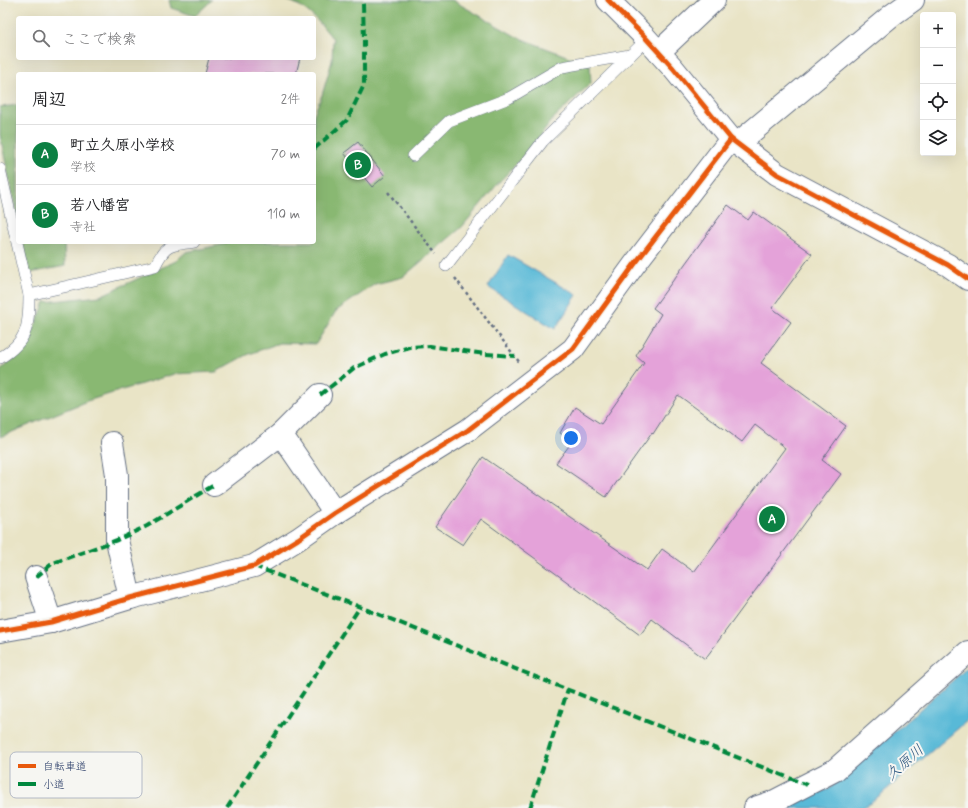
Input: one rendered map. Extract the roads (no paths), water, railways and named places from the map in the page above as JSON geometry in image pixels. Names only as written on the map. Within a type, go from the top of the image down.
[{"type":"street","points":[[608,0],[653,46],[734,141],[777,174],[948,265],[968,279]]},
{"type":"street","points":[[690,23],[691,0]]},
{"type":"street","points":[[653,46],[690,23],[714,0]]},
{"type":"street","points":[[0,631],[51,622],[130,598],[254,566],[298,539],[335,513],[468,430],[572,349],[634,265],[734,141],[892,15],[913,0]]},
{"type":"street","points":[[214,485],[281,434],[320,395]]},
{"type":"street","points":[[281,434],[335,513]]},
{"type":"street","points":[[112,443],[117,476],[117,540],[130,598]]},
{"type":"street","points":[[36,578],[51,622]]},
{"type":"street","points":[[756,808],[773,802],[835,770],[968,652]]},
{"type":"lane","points":[[413,156],[449,121],[509,98],[562,68],[630,56],[653,46]]},
{"type":"lane","points":[[446,266],[543,141],[630,56]]},
{"type":"lane","points":[[0,169],[16,239]]},
{"type":"lane","points":[[0,358],[12,351],[25,335],[29,314],[29,295],[17,244]]},
{"type":"lane","points":[[29,295],[155,266],[160,254],[168,247],[184,244]]},
{"type":"water","points":[[508,255],[577,295],[555,329],[488,287]]},
{"type":"water","name":"久原川","points":[[968,667],[968,720],[872,802],[862,808],[776,808],[829,789]]},
{"type":"place","name":"若八幡宮","points":[[358,165]]},
{"type":"place","name":"町立久原小学校","points":[[772,519]]}]
